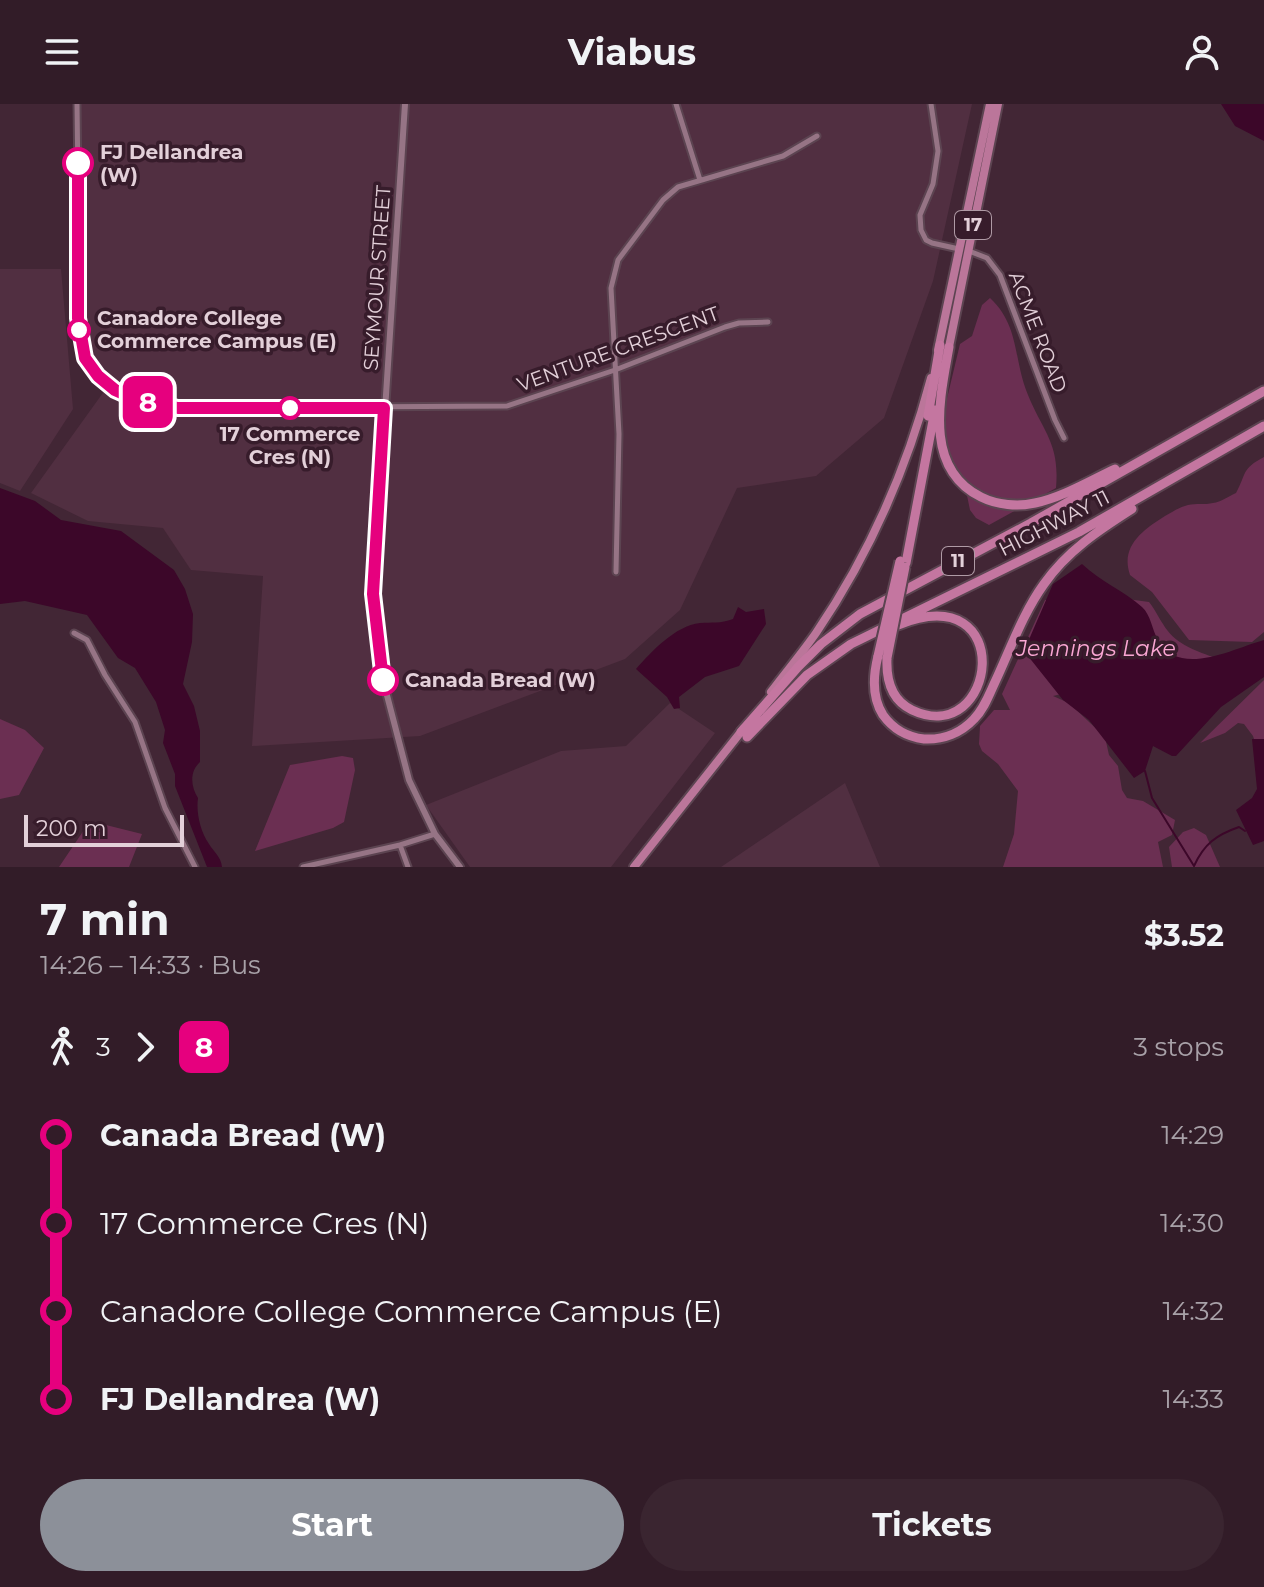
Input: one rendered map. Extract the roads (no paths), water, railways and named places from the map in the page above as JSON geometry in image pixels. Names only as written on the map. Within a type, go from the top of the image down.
[{"type":"highway","name":"17","points":[[944,346],[990,104]]},
{"type":"highway","name":"17","points":[[963,250],[998,104]]},
{"type":"highway","points":[[944,346],[940,407],[942,451],[958,480],[991,501],[1022,505],[1052,498],[1204,425]]},
{"type":"highway","points":[[944,346],[903,562],[882,657],[874,673],[875,695],[880,709],[893,726],[913,737],[929,739],[959,731],[972,722],[982,708],[1036,596],[1062,562],[1102,528],[1222,450]]},
{"type":"highway","points":[[744,734],[816,633],[869,544],[904,463],[944,346]]},
{"type":"highway","name":"HIGHWAY 11","points":[[744,734],[798,667],[821,644],[860,614],[1031,523],[1264,391]]},
{"type":"highway","name":"HIGHWAY 11","points":[[744,734],[820,665],[864,636],[1079,532],[1264,426]]},
{"type":"highway","points":[[820,665],[900,624],[939,616],[961,622],[976,637],[982,652],[983,676],[977,691],[959,709],[945,714],[924,714],[896,698],[882,657]]},
{"type":"highway","name":"11","points":[[634,867],[744,734]]},
{"type":"street","name":"VENTURE CRESCENT","points":[[77,104],[78,318],[85,358],[98,376],[115,390],[135,399],[178,408],[507,406],[615,370],[725,327],[768,322]]},
{"type":"street","name":"SEYMOUR STREET","points":[[405,104],[373,594],[383,680],[409,780],[435,834],[460,867]]},
{"type":"street","points":[[676,104],[700,180]]},
{"type":"street","name":"ACME ROAD","points":[[931,104],[938,151],[933,184],[920,215],[921,230],[926,240],[932,243],[987,258],[1000,275],[1064,438]]},
{"type":"street","points":[[616,572],[619,434],[611,288],[618,260],[663,200],[678,187],[783,156],[817,136]]},
{"type":"street","points":[[74,633],[87,640],[135,722],[165,808],[195,867]]},
{"type":"street","points":[[303,867],[435,834]]},
{"type":"street","points":[[400,845],[408,867]]},
{"type":"water","points":[[1221,104],[1264,104],[1264,141],[1235,126]]},
{"type":"water","points":[[0,488],[35,501],[61,520],[121,531],[174,570],[185,589],[193,614],[192,642],[183,684],[194,706],[200,731],[200,762],[193,775],[198,815],[206,839],[222,867],[207,867],[175,786],[175,774],[163,743],[165,730],[156,702],[135,668],[118,658],[87,615],[25,601],[0,604]]},
{"type":"water","name":"Jennings Lake","points":[[1082,564],[1142,607],[1158,640],[1167,651],[1179,657],[1207,658],[1264,640],[1264,677],[1221,707],[1176,756],[1153,746],[1145,771],[1134,778],[1089,720],[1063,700],[1024,651],[1053,584]]},
{"type":"water","points":[[738,607],[746,612],[764,609],[766,624],[739,666],[705,677],[679,697],[680,708],[674,709],[667,697],[636,669],[673,634],[691,625],[733,619]]},
{"type":"water","points":[[1252,739],[1264,739],[1264,841],[1253,845],[1236,810],[1252,798],[1257,789]]},
{"type":"waterway","points":[[1145,771],[1152,798],[1194,866]]},
{"type":"waterway","points":[[1194,866],[1202,852],[1217,837],[1239,827],[1245,831]]},
{"type":"place","name":"FJ Dellandrea (W)","points":[[78,163]]},
{"type":"place","name":"Canadore College Commerce Campus (E)","points":[[79,330]]},
{"type":"place","name":"17 Commerce Cres (N)","points":[[290,408]]},
{"type":"place","name":"Canada Bread (W)","points":[[383,680]]}]
